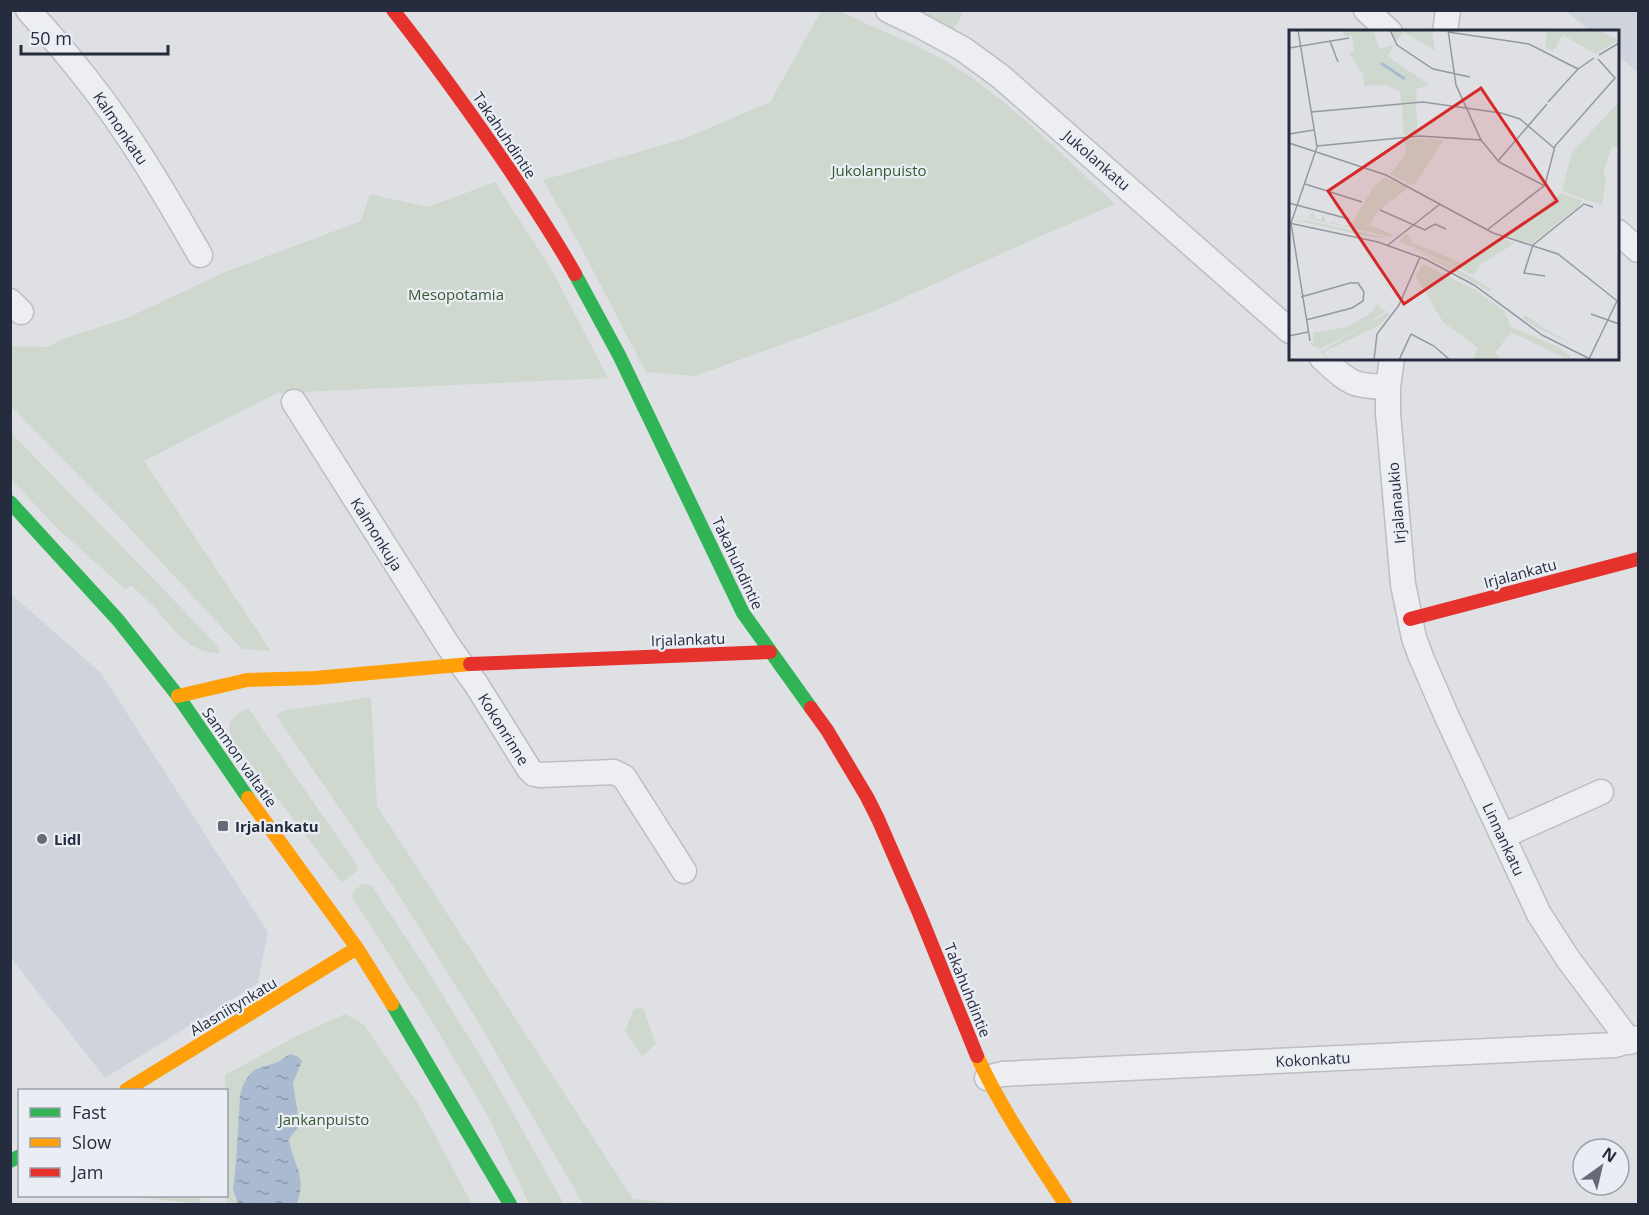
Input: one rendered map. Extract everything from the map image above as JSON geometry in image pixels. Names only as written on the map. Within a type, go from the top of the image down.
[{"type":"street","name":"Kalmonkatu","points":[[28,10],[67,53],[111,112],[171,204],[200,255]]},
{"type":"street","name":"Takahuhdintie","points":[[393,10],[475,119],[569,264],[619,355],[743,614],[828,732],[860,784],[878,819],[987,1078],[1065,1204]]},
{"type":"street","name":"Jukolankatu","points":[[888,10],[963,49],[1000,75],[1289,330]]},
{"type":"street","points":[[1366,10],[1388,30]]},
{"type":"street","points":[[1445,30],[1448,10]]},
{"type":"street","points":[[1619,234],[1638,250]]},
{"type":"street","points":[[1324,360],[1353,384],[1388,387]]},
{"type":"street","name":"Irjalanaukio","points":[[1392,360],[1388,387],[1388,413],[1402,573],[1410,619]]},
{"type":"street","name":"Kalmonkuja","points":[[294,402],[462,664]]},
{"type":"street","name":"Sammon valtatie","points":[[10,502],[118,620],[178,696],[251,802],[357,948],[510,1204]]},
{"type":"street","name":"Irjalankatu","points":[[1410,619],[1638,559]]},
{"type":"street","name":"Linnankatu","points":[[1410,619],[1414,638],[1447,717],[1539,914],[1568,959],[1634,1040]]},
{"type":"street","name":"Irjalankatu","points":[[178,696],[247,680],[351,675],[462,664],[770,652]]},
{"type":"street","name":"Kokonrinne","points":[[462,664],[534,774],[614,772],[624,777],[684,871]]},
{"type":"street","points":[[1503,836],[1601,792]]},
{"type":"street","name":"Alasniitynkatu","points":[[128,1089],[357,948]]},
{"type":"street","name":"Kokonkatu","points":[[987,1078],[1002,1074],[1615,1045],[1634,1040]]},
{"type":"shaded area","points":[[1566,11],[1638,11],[1638,73],[1619,56],[1619,30],[1589,30]]},
{"type":"shaded area","points":[[11,594],[101,673],[268,932],[258,983],[105,1078],[11,958]]},
{"type":"green space","name":"Jukolanpuisto","points":[[838,10],[929,52],[966,74],[1011,108],[1115,204],[874,311],[695,376],[646,372],[543,180],[683,139],[770,102],[821,11]]},
{"type":"green space","points":[[916,11],[964,11],[953,31]]},
{"type":"green space","name":"Mesopotamia","points":[[495,182],[553,272],[608,378],[277,393],[144,461],[271,651],[242,649],[125,523],[11,406],[11,346],[49,347],[60,340],[127,318],[225,272],[361,221],[370,194],[428,207]]},
{"type":"green space","points":[[10,432],[170,596],[218,647],[219,653],[208,652],[190,644],[132,586],[125,589],[57,528],[11,479]]},
{"type":"green space","points":[[371,697],[377,806],[633,1199],[688,1204],[583,1204],[477,1020],[399,895],[277,717],[283,711]]},
{"type":"green space","points":[[248,708],[357,865],[357,871],[344,882],[340,880],[234,742],[230,730],[231,721],[237,714]]},
{"type":"green space","points":[[362,884],[371,885],[428,971],[488,1069],[564,1204],[529,1204],[490,1120],[435,1026],[352,897],[353,892]]},
{"type":"green space","points":[[643,1008],[656,1044],[642,1056],[625,1031],[634,1009]]},
{"type":"green space","name":"Jankanpuisto","points":[[345,1014],[363,1024],[417,1102],[472,1204],[227,1204],[228,1089],[225,1089],[225,1075],[297,1036]]},
{"type":"green space","points":[[136,1197],[200,1197],[200,1204]]},
{"type":"water","points":[[290,1054],[302,1061],[293,1083],[299,1123],[289,1140],[299,1171],[301,1186],[297,1204],[238,1204],[233,1189],[240,1096],[243,1085],[256,1069],[278,1062]]},
{"type":"traffic: fast","points":[[575,274],[619,355],[743,613],[811,708]]},
{"type":"traffic: fast","points":[[10,502],[118,620],[178,696],[248,798]]},
{"type":"traffic: fast","points":[[392,1004],[510,1204]]},
{"type":"traffic: fast","points":[[10,1161],[18,1157]]},
{"type":"traffic: slow","points":[[178,696],[247,680],[315,678],[470,664]]},
{"type":"traffic: slow","points":[[248,798],[357,948],[392,1004]]},
{"type":"traffic: slow","points":[[128,1089],[357,948]]},
{"type":"traffic: slow","points":[[977,1056],[1007,1113],[1065,1204]]},
{"type":"traffic: jam","points":[[393,10],[495,149],[575,274]]},
{"type":"traffic: jam","points":[[1410,619],[1638,559]]},
{"type":"traffic: jam","points":[[470,664],[770,652]]},
{"type":"traffic: jam","points":[[811,708],[827,730],[878,819],[977,1056]]},
{"type":"place","name":"Irjalankatu","points":[[223,826]]},
{"type":"place","name":"Lidl","points":[[42,839]]}]
